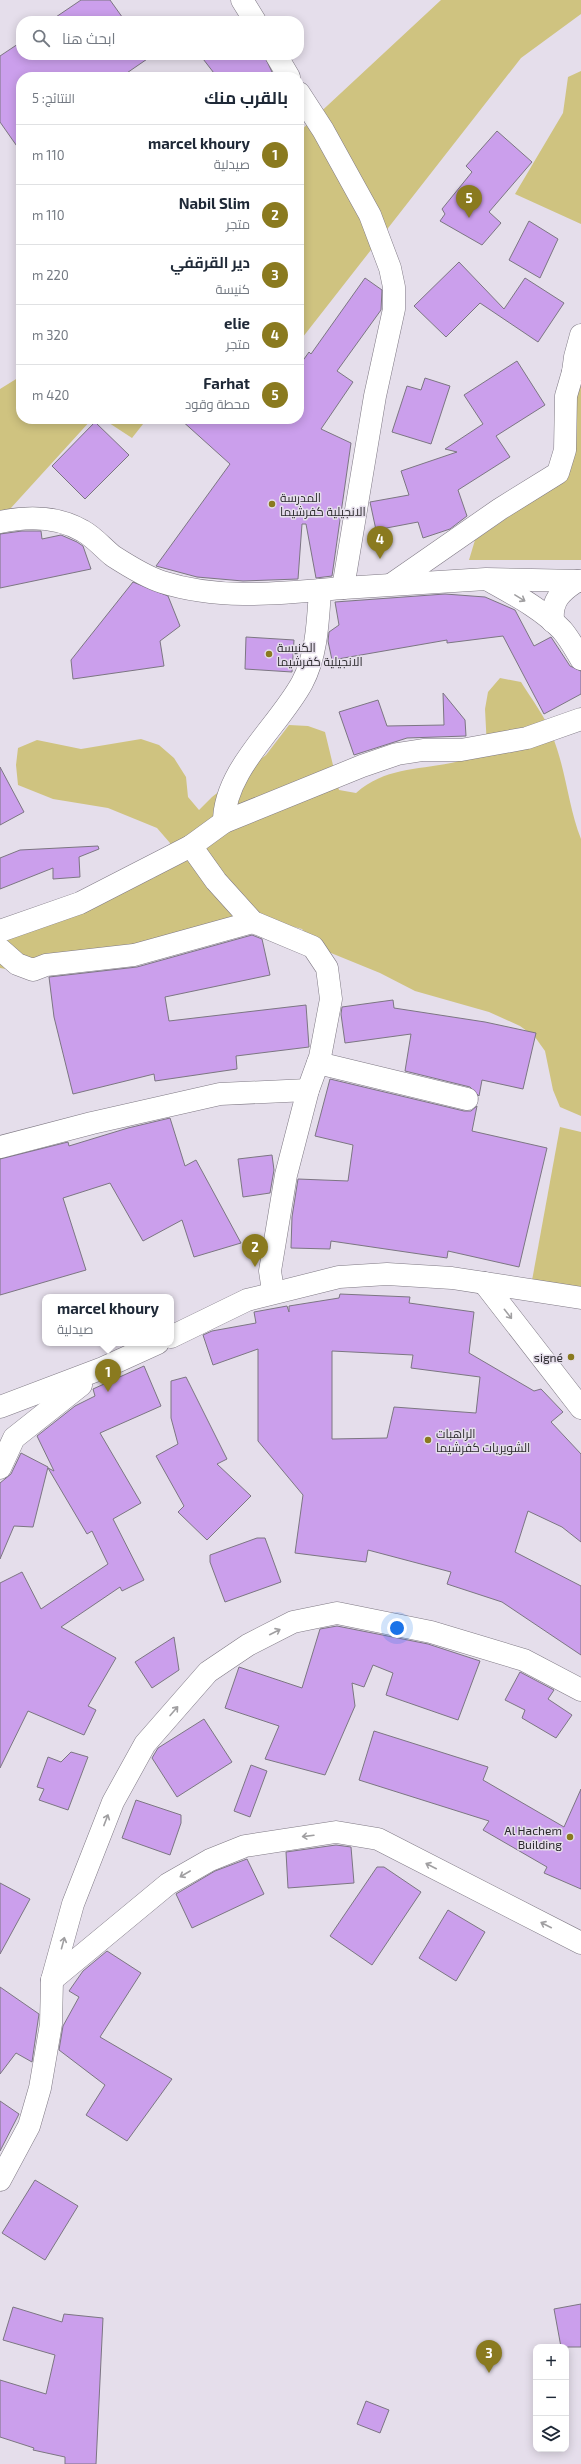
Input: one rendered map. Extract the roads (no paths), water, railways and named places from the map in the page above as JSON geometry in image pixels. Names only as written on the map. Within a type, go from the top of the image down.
[{"type":"street","points":[[242,0],[252,16]]},
{"type":"street","points":[[279,60],[286,72]]},
{"type":"street","points":[[304,101],[323,130],[370,215],[390,268],[394,287],[394,309],[375,396],[343,588]]},
{"type":"street","points":[[392,584],[500,509],[558,473],[564,450],[566,396],[577,371],[575,357],[581,335]]},
{"type":"street","points":[[0,522],[21,517],[37,517],[82,530],[114,556],[160,582],[198,591],[268,595],[392,584],[486,579],[579,581]]},
{"type":"street","points":[[486,579],[523,598],[553,622],[562,631],[581,659]]},
{"type":"street","points":[[553,622],[552,611],[554,601],[561,592],[579,581]]},
{"type":"street","points":[[224,822],[224,806],[233,784],[248,758],[284,712],[305,676],[313,654],[320,590]]},
{"type":"street","points":[[0,931],[80,903],[191,846],[224,822],[397,754],[423,750],[461,750],[526,738],[581,718]]},
{"type":"street","points":[[191,846],[216,881],[253,922],[312,947],[327,968],[331,999],[318,1063],[308,1090],[286,1175],[270,1271],[273,1291]]},
{"type":"street","points":[[0,949],[17,964],[33,970],[46,965],[134,955],[253,922]]},
{"type":"street","points":[[318,1063],[467,1099]]},
{"type":"street","points":[[0,1147],[92,1123],[220,1094],[308,1090]]},
{"type":"street","points":[[174,1336],[247,1300],[273,1291],[339,1277],[387,1274],[452,1278],[581,1298]]},
{"type":"street","points":[[484,1283],[581,1408]]},
{"type":"street","points":[[0,1408],[103,1368],[151,1346]]},
{"type":"street","points":[[0,1468],[14,1438],[45,1411],[103,1368]]},
{"type":"street","points":[[0,2180],[29,2126],[40,2088],[51,2024],[52,1980],[73,1904],[114,1802],[145,1744],[208,1672],[248,1645],[293,1622],[337,1613],[431,1632],[524,1660],[581,1690]]},
{"type":"street","points":[[52,1980],[168,1884],[210,1860],[245,1846],[336,1832],[378,1839],[581,1943]]},
{"type":"place","name":"Farhat","points":[[469,218]]},
{"type":"place","name":"المدرسة الانجيلية كفرشيما","points":[[272,504]]},
{"type":"place","name":"elie","points":[[380,559]]},
{"type":"place","name":"الكنيسة الانجيلية كفرشيما","points":[[269,654]]},
{"type":"place","name":"Nabil Slim","points":[[255,1267]]},
{"type":"place","name":"signé","points":[[571,1357]]},
{"type":"place","name":"marcel khoury","points":[[108,1392]]},
{"type":"place","name":"الراهبات الشويريات كفرشيما","points":[[428,1440]]},
{"type":"place","name":"Al Hachem Building","points":[[570,1837]]},
{"type":"place","name":"دير القرقفي","points":[[489,2373]]}]
